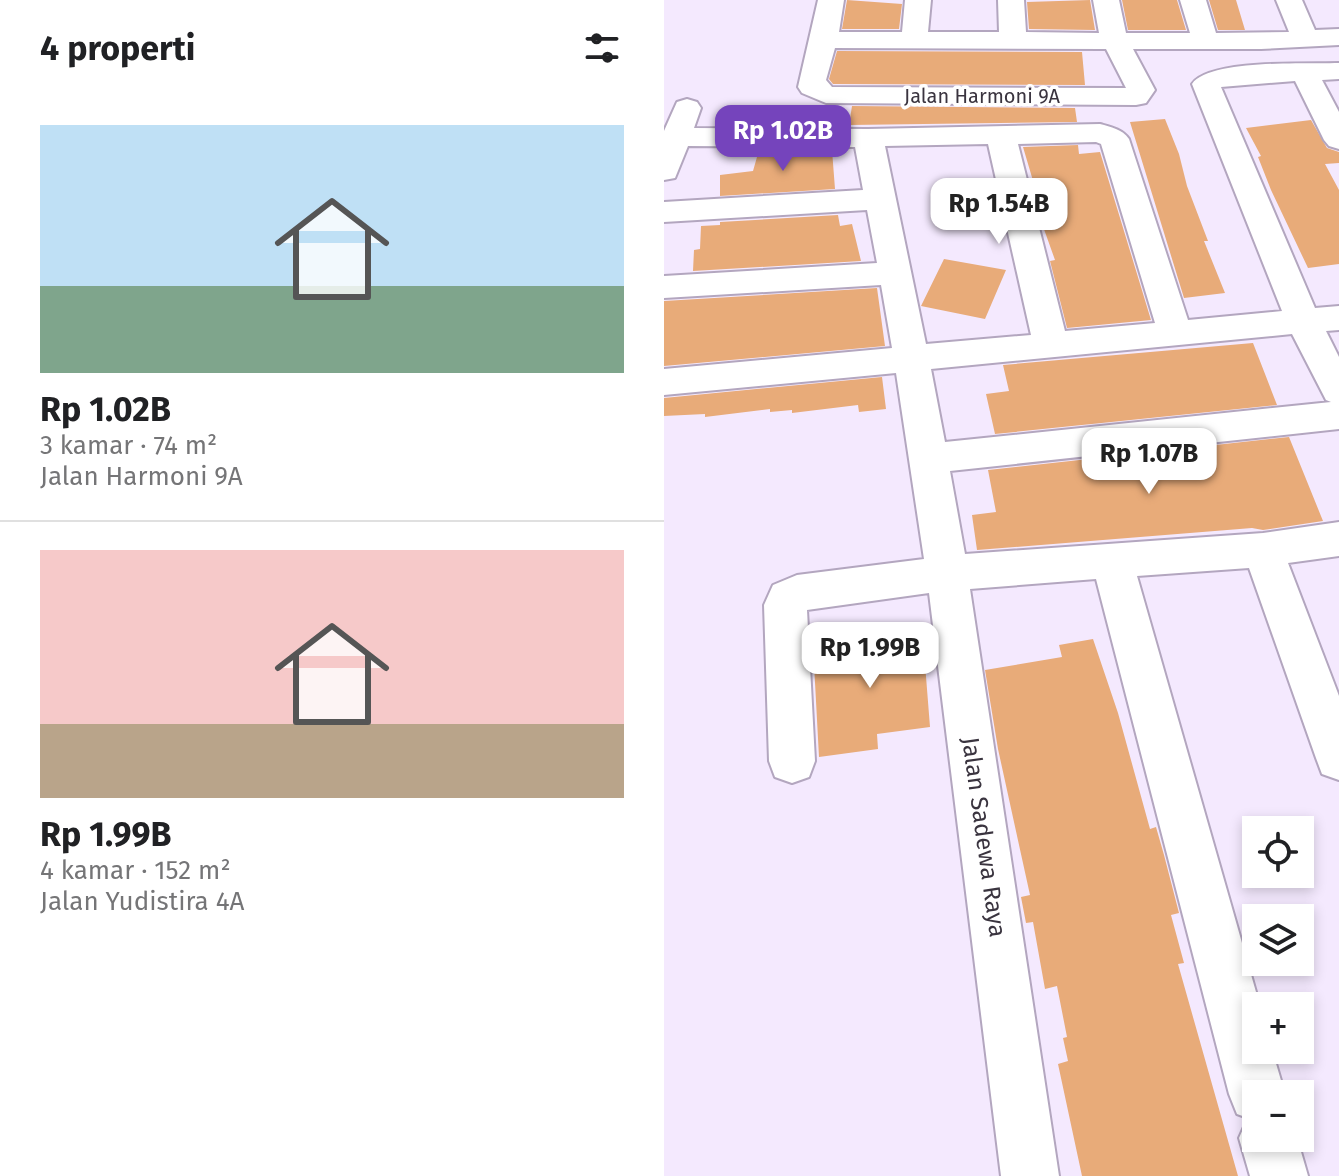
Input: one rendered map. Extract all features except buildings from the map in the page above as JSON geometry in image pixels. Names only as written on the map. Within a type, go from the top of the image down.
[{"type":"street","points":[[831,0],[824,40],[1306,40],[1339,37]]},
{"type":"street","points":[[914,40],[918,0]]},
{"type":"street","points":[[1011,0],[1013,41]]},
{"type":"street","points":[[1106,0],[1114,39]]},
{"type":"street","points":[[1193,0],[1205,40]]},
{"type":"street","points":[[1289,0],[1306,40]]},
{"type":"street","name":"Jalan Harmoni 9A","points":[[824,40],[812,87],[826,95],[1136,97],[1141,90],[1114,39]]},
{"type":"street","points":[[1339,71],[1219,77],[1206,84],[1304,323],[1339,391]]},
{"type":"street","points":[[1305,73],[1339,140]]},
{"type":"street","points":[[664,171],[687,108]]},
{"type":"street","points":[[676,137],[868,138],[1100,133],[1114,139],[1175,332]]},
{"type":"street","points":[[1001,136],[1051,344]]},
{"type":"street","name":"Jalan Sadewa Raya","points":[[868,138],[896,273],[949,573],[1030,1176]]},
{"type":"street","points":[[664,212],[882,199]]},
{"type":"street","points":[[664,287],[896,273]]},
{"type":"street","points":[[664,382],[1339,318]]},
{"type":"street","points":[[928,459],[1339,415]]},
{"type":"street","points":[[792,761],[785,605],[788,598],[797,593],[949,573],[1263,550],[1339,539]]},
{"type":"street","points":[[1263,550],[1339,758]]},
{"type":"street","points":[[1112,562],[1253,1080]]},
{"type":"street","points":[[1272,1152],[1279,1176]]}]
